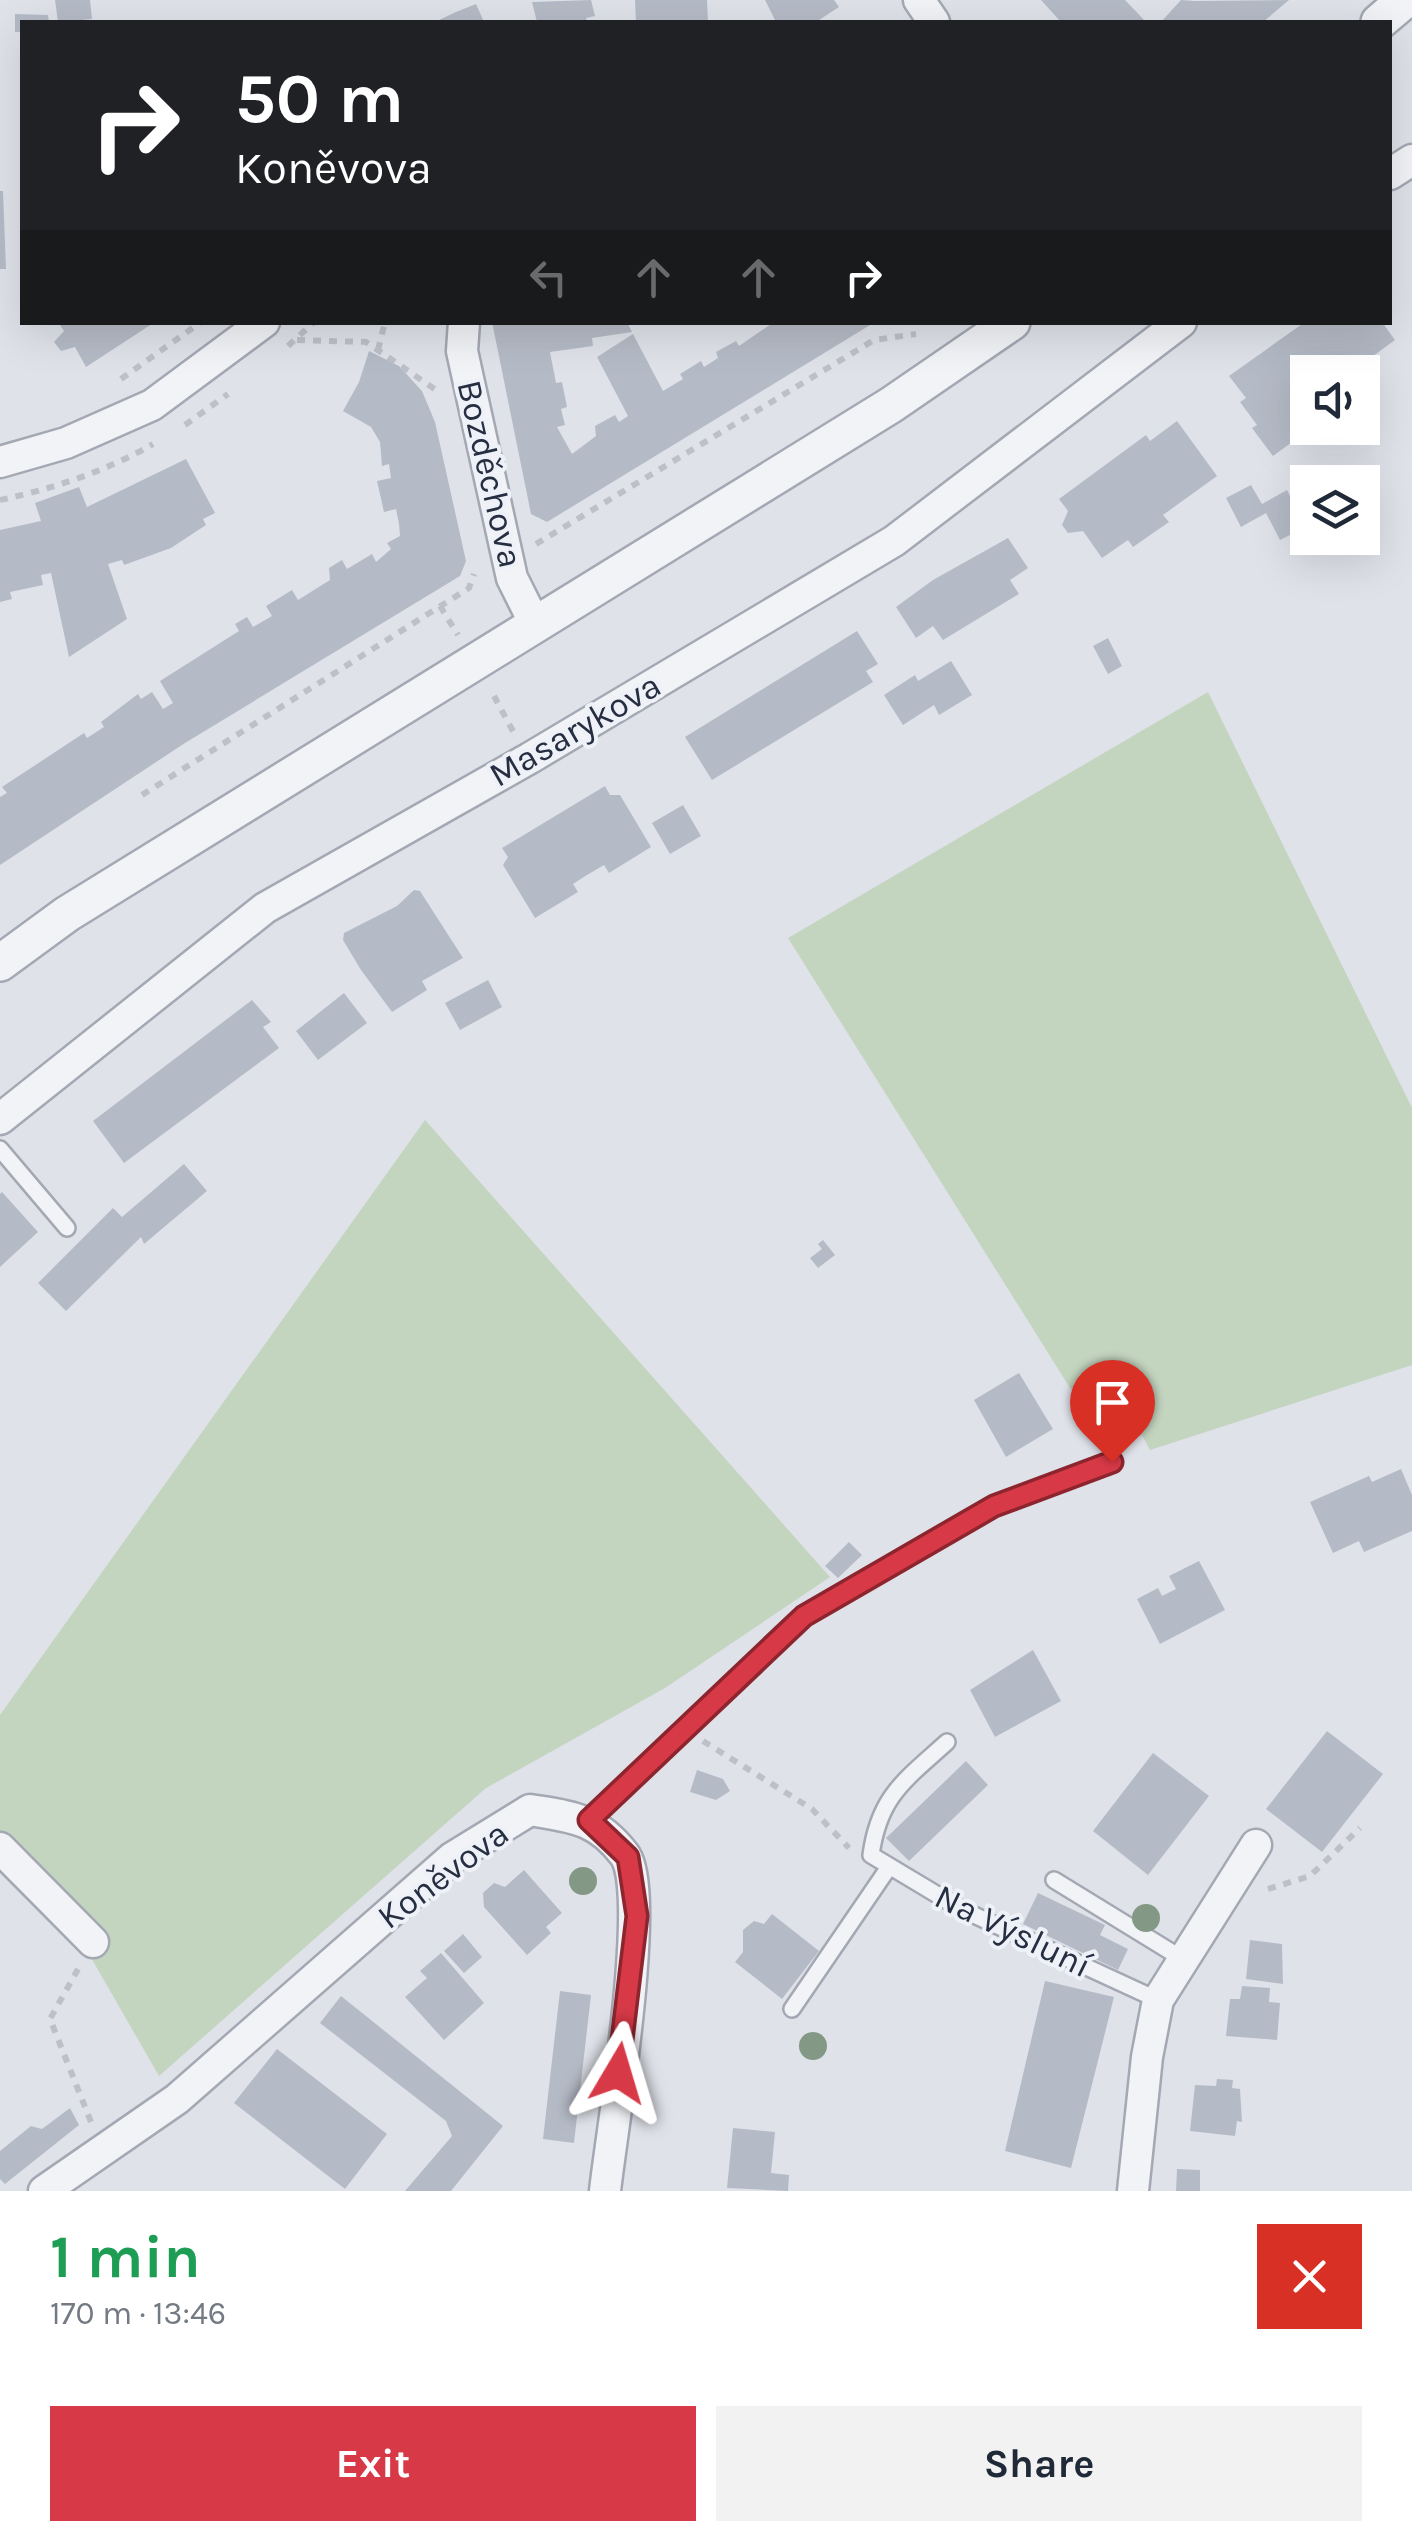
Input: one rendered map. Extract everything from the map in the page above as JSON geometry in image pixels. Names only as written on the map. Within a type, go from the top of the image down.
[{"type":"street","points":[[1381,20],[1405,0]]},
{"type":"street","points":[[0,462],[66,443],[152,405],[260,325]]},
{"type":"street","name":"Bozděchova","points":[[464,325],[462,351],[512,578],[534,622]]},
{"type":"street","points":[[0,963],[66,914],[534,622],[892,405],[1008,325]]},
{"type":"street","name":"Masarykova","points":[[0,1119],[265,908],[530,758],[894,541],[1146,333],[1171,325]]},
{"type":"street","name":"Koněvova","points":[[44,2191],[177,2099],[452,1858],[530,1810],[589,1820]]},
{"type":"street","points":[[589,1820],[628,1857],[637,1916],[605,2191]]},
{"type":"street","points":[[1134,2191],[1147,2057],[1158,2000],[1181,1958],[1256,1845]]},
{"type":"street","points":[[0,1848],[93,1942]]},
{"type":"lane","points":[[0,1149],[67,1228]]},
{"type":"lane","points":[[589,1820],[804,1616],[994,1506],[1112,1462]]},
{"type":"lane","name":"Na Výsluní","points":[[946,1742],[888,1796],[876,1820],[871,1855],[961,1908],[1158,2000]]},
{"type":"lane","points":[[792,2009],[890,1867]]},
{"type":"lane","points":[[1054,1880],[1181,1958]]},
{"type":"path","points":[[116,382],[197,325]]},
{"type":"path","points":[[378,350],[384,325]]},
{"type":"path","points":[[530,547],[874,340],[916,334]]},
{"type":"path","points":[[296,340],[366,342],[436,390]]},
{"type":"path","points":[[142,795],[469,588],[474,574]]},
{"type":"path","points":[[440,606],[464,645]]},
{"type":"path","points":[[494,696],[518,739]]},
{"type":"path","points":[[685,1729],[812,1809],[850,1850]]},
{"type":"path","points":[[1216,1905],[1310,1876],[1360,1828]]},
{"type":"path","points":[[83,2166],[70,2144],[91,2122],[50,2020],[93,1942]]},
{"type":"green space","points":[[1208,692],[1412,1108],[1412,1365],[1150,1450],[1142,1435],[1107,1447],[788,938]]},
{"type":"green space","points":[[425,1120],[830,1577],[665,1688],[486,1788],[159,2076],[82,1942],[0,1861],[0,1715]]},
{"type":"building","points":[[55,0],[90,0],[92,19],[58,20]]},
{"type":"building","points":[[591,0],[595,16],[586,20],[536,20],[532,2]]},
{"type":"building","points":[[635,0],[707,0],[708,20],[636,20]]},
{"type":"building","points":[[765,0],[834,0],[839,7],[819,20],[775,20]]},
{"type":"building","points":[[1041,0],[1125,0],[1144,20],[1059,20]]},
{"type":"building","points":[[1181,0],[1289,0],[1265,20],[1163,20]]},
{"type":"building","points":[[476,4],[483,20],[439,20]]},
{"type":"building","points":[[15,14],[48,15],[49,20],[20,20],[20,32],[15,32]]},
{"type":"building","points":[[3,191],[6,269],[0,269]]},
{"type":"building","points":[[60,325],[150,325],[86,367],[75,347],[61,351],[54,342],[64,331]]},
{"type":"building","points":[[493,325],[628,325],[632,332],[592,338],[593,346],[550,352],[556,383],[562,382],[567,407],[561,409],[565,425],[557,427],[572,454],[596,436],[595,426],[615,415],[619,422],[628,416],[597,357],[633,334],[663,391],[701,361],[704,367],[718,358],[716,352],[736,341],[739,346],[770,325],[870,325],[547,522],[531,514]]},
{"type":"building","points":[[1301,325],[1384,325],[1395,340],[1374,355],[1290,355],[1290,444],[1273,456],[1252,428],[1257,425],[1240,402],[1246,398],[1229,376]]},
{"type":"building","points":[[369,351],[399,366],[422,391],[435,422],[466,561],[460,576],[185,743],[0,865],[0,797],[7,793],[2,787],[84,733],[87,738],[104,727],[101,722],[138,694],[141,699],[152,692],[163,709],[173,703],[160,681],[239,631],[235,624],[247,617],[253,627],[272,616],[266,606],[292,590],[298,600],[330,580],[329,568],[342,560],[347,569],[372,554],[376,562],[391,549],[387,543],[400,536],[396,509],[384,512],[377,481],[391,478],[389,464],[382,466],[380,442],[371,427],[343,411],[359,382]]},
{"type":"building","points":[[1177,421],[1217,476],[1163,515],[1169,522],[1133,547],[1128,540],[1102,558],[1083,531],[1068,533],[1062,525],[1068,511],[1059,499],[1146,435],[1150,441]]},
{"type":"building","points":[[186,459],[215,513],[203,519],[206,525],[171,548],[124,565],[122,560],[108,564],[127,619],[69,657],[51,573],[41,575],[43,585],[10,592],[12,599],[0,602],[0,530],[41,521],[35,503],[79,487],[87,507]]},
{"type":"building","points":[[1251,485],[1262,504],[1287,490],[1290,535],[1280,540],[1266,513],[1241,527],[1226,498]]},
{"type":"building","points":[[1008,538],[1028,568],[1010,580],[1019,594],[943,640],[933,626],[916,638],[896,607],[933,580]]},
{"type":"building","points":[[857,631],[878,664],[866,671],[873,682],[712,780],[685,737]]},
{"type":"building","points":[[1108,638],[1122,666],[1108,674],[1093,646]]},
{"type":"building","points":[[951,661],[972,695],[939,715],[934,705],[903,725],[884,695],[915,675],[918,681]]},
{"type":"building","points":[[605,786],[610,795],[620,795],[651,847],[609,873],[604,865],[587,875],[573,884],[578,892],[535,918],[503,865],[508,857],[502,848]]},
{"type":"building","points":[[683,805],[701,836],[670,854],[652,823]]},
{"type":"building","points":[[414,890],[420,891],[463,958],[422,981],[427,990],[392,1012],[361,970],[343,940],[344,933],[397,906]]},
{"type":"building","points":[[488,980],[502,1007],[460,1030],[445,1003]]},
{"type":"building","points":[[344,993],[367,1023],[318,1060],[296,1031]]},
{"type":"building","points":[[252,1000],[271,1022],[263,1027],[279,1048],[124,1163],[93,1121]]},
{"type":"building","points":[[184,1164],[207,1191],[144,1244],[141,1237],[66,1311],[38,1283],[113,1208],[122,1217]]},
{"type":"building","points":[[0,1194],[38,1232],[0,1267]]},
{"type":"building","points":[[823,1240],[835,1255],[818,1268],[810,1258],[822,1249],[818,1244]]},
{"type":"building","points":[[1019,1373],[1053,1429],[1006,1457],[974,1400]]},
{"type":"building","points":[[1401,1469],[1412,1495],[1412,1531],[1364,1552],[1359,1541],[1333,1553],[1310,1502],[1369,1476],[1372,1482]]},
{"type":"building","points":[[849,1542],[862,1555],[838,1578],[825,1566]]},
{"type":"building","points":[[1199,1561],[1225,1610],[1160,1644],[1137,1599],[1158,1588],[1162,1596],[1176,1589],[1169,1576]]},
{"type":"building","points":[[1033,1650],[1061,1701],[995,1737],[970,1690]]},
{"type":"building","points":[[1327,1731],[1383,1774],[1322,1852],[1266,1809]]},
{"type":"building","points":[[1153,1753],[1209,1796],[1148,1875],[1093,1831]]},
{"type":"building","points":[[966,1761],[988,1785],[909,1861],[886,1838]]},
{"type":"building","points":[[697,1770],[723,1779],[730,1791],[716,1800],[690,1792]]},
{"type":"building","points":[[524,1870],[562,1913],[546,1927],[551,1933],[527,1955],[484,1907],[483,1893],[494,1883],[505,1887]]},
{"type":"building","points":[[1038,1893],[1105,1925],[1100,1935],[1128,1949],[1118,1970],[1023,1924]]},
{"type":"building","points":[[772,1914],[819,1951],[782,1999],[735,1962],[743,1952],[743,1930],[754,1921],[764,1924]]},
{"type":"building","points":[[463,1934],[482,1957],[464,1973],[444,1951]]},
{"type":"building","points":[[1250,1940],[1282,1944],[1283,1984],[1246,1979]]},
{"type":"building","points":[[441,1953],[484,2003],[444,2040],[405,1997],[427,1978],[420,1971]]},
{"type":"building","points":[[1045,1981],[1114,1997],[1071,2168],[1005,2151]]},
{"type":"building","points":[[1242,1986],[1270,1988],[1269,2002],[1280,2003],[1277,2040],[1226,2036],[1230,1999],[1240,1999]]},
{"type":"building","points":[[560,1991],[591,1995],[574,2143],[543,2139]]},
{"type":"building","points":[[341,1996],[503,2126],[451,2191],[405,2191],[452,2136],[446,2121],[320,2023]]},
{"type":"building","points":[[277,2049],[387,2134],[345,2189],[234,2103]]},
{"type":"building","points":[[1217,2079],[1233,2080],[1232,2088],[1240,2089],[1242,2122],[1237,2121],[1235,2136],[1190,2131],[1195,2085],[1216,2086]]},
{"type":"building","points":[[70,2108],[79,2125],[5,2184],[0,2179],[0,2151],[31,2126],[42,2129]]},
{"type":"building","points":[[733,2128],[775,2132],[771,2173],[789,2175],[788,2191],[727,2188]]},
{"type":"building","points":[[1177,2169],[1200,2170],[1200,2191],[1176,2191]]},
{"type":"route","points":[[618,2073],[637,1916],[628,1857],[589,1820],[804,1616],[994,1506],[1112,1462]]}]
